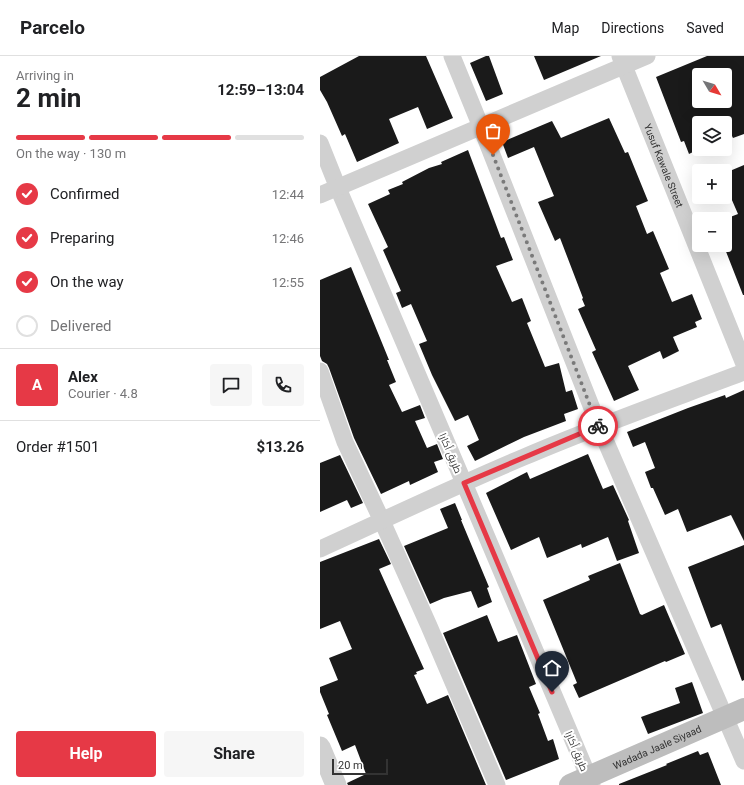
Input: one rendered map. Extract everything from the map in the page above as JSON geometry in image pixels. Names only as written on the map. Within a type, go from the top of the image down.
[{"type":"main road","name":"Wadada Jaale Siyaad","points":[[583,782],[735,713]]},
{"type":"street","points":[[452,56],[482,126],[599,426],[735,713],[744,761]]},
{"type":"street","points":[[320,195],[482,126],[622,61],[648,56]]},
{"type":"street","name":"Yusuf Kawale Street","points":[[622,61],[744,364]]},
{"type":"street","name":"طريق أكارا","points":[[320,143],[464,483],[583,782]]},
{"type":"street","points":[[320,372],[345,442],[382,521],[497,785]]},
{"type":"street","points":[[320,549],[464,483],[599,426],[744,372]]},
{"type":"street","points":[[320,747],[336,785]]},
{"type":"building","points":[[359,56],[426,56],[453,118],[427,129],[418,107],[389,119],[399,143],[357,162],[345,134],[342,136],[320,90],[320,77]]},
{"type":"building","points":[[489,56],[503,94],[486,101],[470,63]]},
{"type":"building","points":[[534,56],[601,56],[544,80]]},
{"type":"building","points":[[707,56],[744,56],[744,134],[733,138],[732,116],[692,116],[692,152],[689,154],[684,141],[681,142],[656,77]]},
{"type":"building","points":[[609,118],[625,153],[628,152],[648,201],[636,206],[647,234],[653,231],[669,269],[660,273],[672,302],[692,294],[702,319],[695,322],[697,327],[673,337],[679,351],[663,359],[660,351],[628,366],[639,390],[614,401],[592,352],[596,350],[578,309],[585,306],[582,299],[583,298],[560,238],[555,241],[538,202],[554,196],[534,147],[508,158],[502,142],[552,121],[561,138]]},
{"type":"building","points":[[468,150],[501,238],[504,237],[513,260],[496,266],[512,302],[522,298],[531,321],[527,323],[545,367],[559,363],[566,392],[572,390],[578,409],[564,414],[566,421],[524,437],[475,461],[467,446],[479,440],[468,415],[455,421],[432,375],[419,344],[427,341],[411,304],[402,308],[396,293],[401,291],[383,250],[388,247],[368,204],[390,194],[388,190],[403,184],[402,182],[429,168],[442,164],[441,162]]},
{"type":"building","points":[[744,165],[744,295],[726,252],[732,252],[732,216],[738,214],[732,200],[732,170]]},
{"type":"building","points":[[351,267],[389,360],[387,360],[396,382],[389,385],[402,412],[420,405],[425,418],[415,421],[427,448],[437,444],[443,459],[434,462],[438,472],[410,485],[409,481],[381,494],[354,438],[329,368],[327,364],[322,361],[320,356],[320,280]]},
{"type":"building","points":[[744,390],[744,541],[731,515],[687,532],[678,509],[665,515],[653,488],[651,488],[645,472],[655,468],[645,442],[633,447],[627,432],[688,408],[725,395],[726,398]]},
{"type":"building","points":[[588,454],[603,489],[613,485],[629,520],[628,521],[639,553],[617,561],[608,537],[582,548],[581,544],[547,558],[539,537],[511,550],[486,493],[527,472],[530,479]]},
{"type":"building","points":[[340,455],[363,503],[351,508],[347,500],[320,512],[320,463]]},
{"type":"building","points":[[455,503],[489,587],[487,588],[492,602],[478,608],[471,591],[444,598],[430,604],[404,546],[448,528],[440,509]]},
{"type":"building","points":[[379,539],[391,564],[379,569],[424,669],[416,672],[417,674],[414,675],[427,704],[448,695],[486,785],[348,785],[347,783],[366,774],[355,745],[342,751],[327,715],[329,714],[320,692],[320,687],[338,680],[329,658],[352,649],[340,621],[320,629],[320,562]]},
{"type":"building","points":[[744,545],[744,680],[742,681],[721,624],[711,628],[688,567]]},
{"type":"building","points":[[620,563],[640,614],[642,615],[664,605],[685,654],[666,662],[665,661],[579,698],[573,685],[577,683],[543,600],[590,580],[588,576]]},
{"type":"building","points":[[487,615],[498,642],[517,635],[536,684],[529,687],[540,713],[538,714],[548,741],[553,739],[559,759],[506,780],[443,633]]},
{"type":"building","points":[[692,682],[703,713],[648,734],[641,717],[680,703],[675,688]]},
{"type":"building","points":[[698,751],[700,755],[708,752],[721,785],[619,785],[619,784]]},
{"type":"way so far","points":[[493,155],[598,426]]},
{"type":"route","points":[[552,692],[464,483],[598,426]]}]
